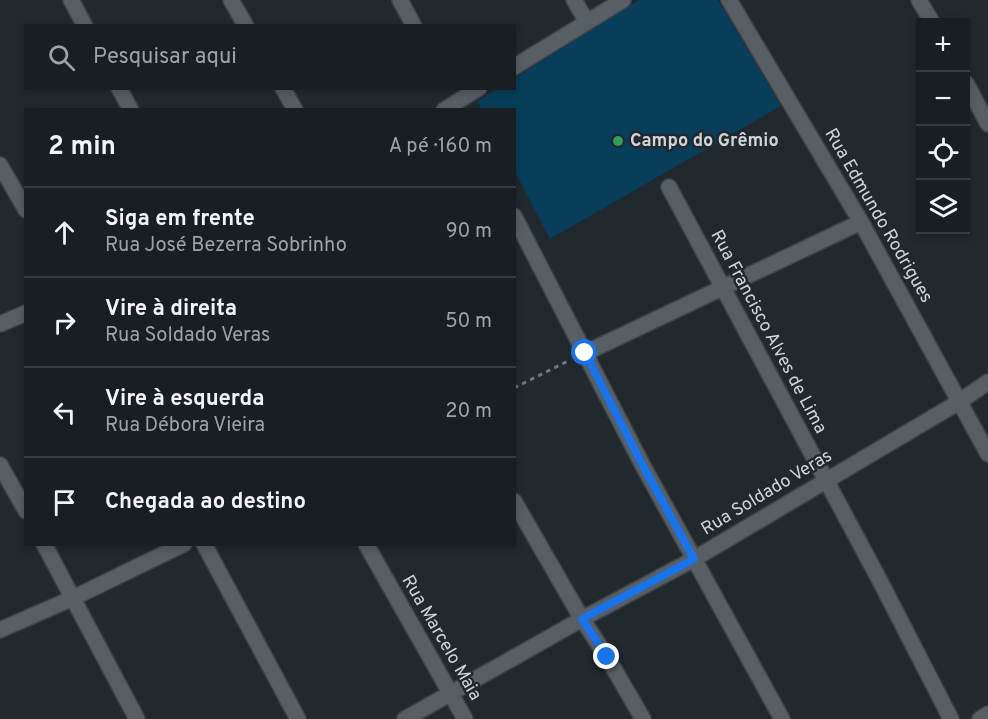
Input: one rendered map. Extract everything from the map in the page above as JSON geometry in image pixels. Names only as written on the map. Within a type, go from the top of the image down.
[{"type":"street","points":[[71,0],[84,24]]},
{"type":"street","points":[[231,0],[245,24]]},
{"type":"street","points":[[400,0],[413,24]]},
{"type":"street","points":[[574,0],[587,22]]},
{"type":"street","points":[[516,66],[623,0]]},
{"type":"street","name":"Rua Edmundo Rodrigues","points":[[729,0],[861,222],[988,454]]},
{"type":"street","points":[[920,0],[930,18]]},
{"type":"street","points":[[120,90],[130,108]]},
{"type":"street","points":[[284,90],[294,108]]},
{"type":"street","points":[[449,90],[453,107],[476,90]]},
{"type":"street","points":[[970,90],[988,124]]},
{"type":"street","points":[[0,165],[24,207]]},
{"type":"street","name":"Rua Francisco Alves de Lima","points":[[669,187],[879,579],[951,719]]},
{"type":"street","points":[[516,220],[642,464],[782,719]]},
{"type":"street","points":[[585,353],[861,222]]},
{"type":"street","points":[[0,324],[24,314]]},
{"type":"street","name":"Rua Soldado Veras","points":[[405,719],[450,692],[694,559],[959,402],[988,382]]},
{"type":"street","points":[[0,465],[24,507]]},
{"type":"street","points":[[516,504],[643,719]]},
{"type":"street","points":[[45,546],[137,719]]},
{"type":"street","points":[[0,630],[74,598],[180,546]]},
{"type":"street","points":[[205,546],[298,719]]},
{"type":"street","name":"Rua Marcelo Maia","points":[[367,546],[465,719]]},
{"type":"street","points":[[980,719],[988,714]]},
{"type":"path","points":[[516,387],[585,353]]},
{"type":"shaded area","name":"Campo do Grêmio","points":[[639,0],[718,0],[781,106],[550,239],[516,174],[516,108],[481,108],[477,101],[495,90],[516,90],[516,77]]},
{"type":"place","name":"Campo do Grêmio","points":[[618,141]]},
{"type":"route","points":[[585,353],[694,559],[582,619],[607,657]]}]
